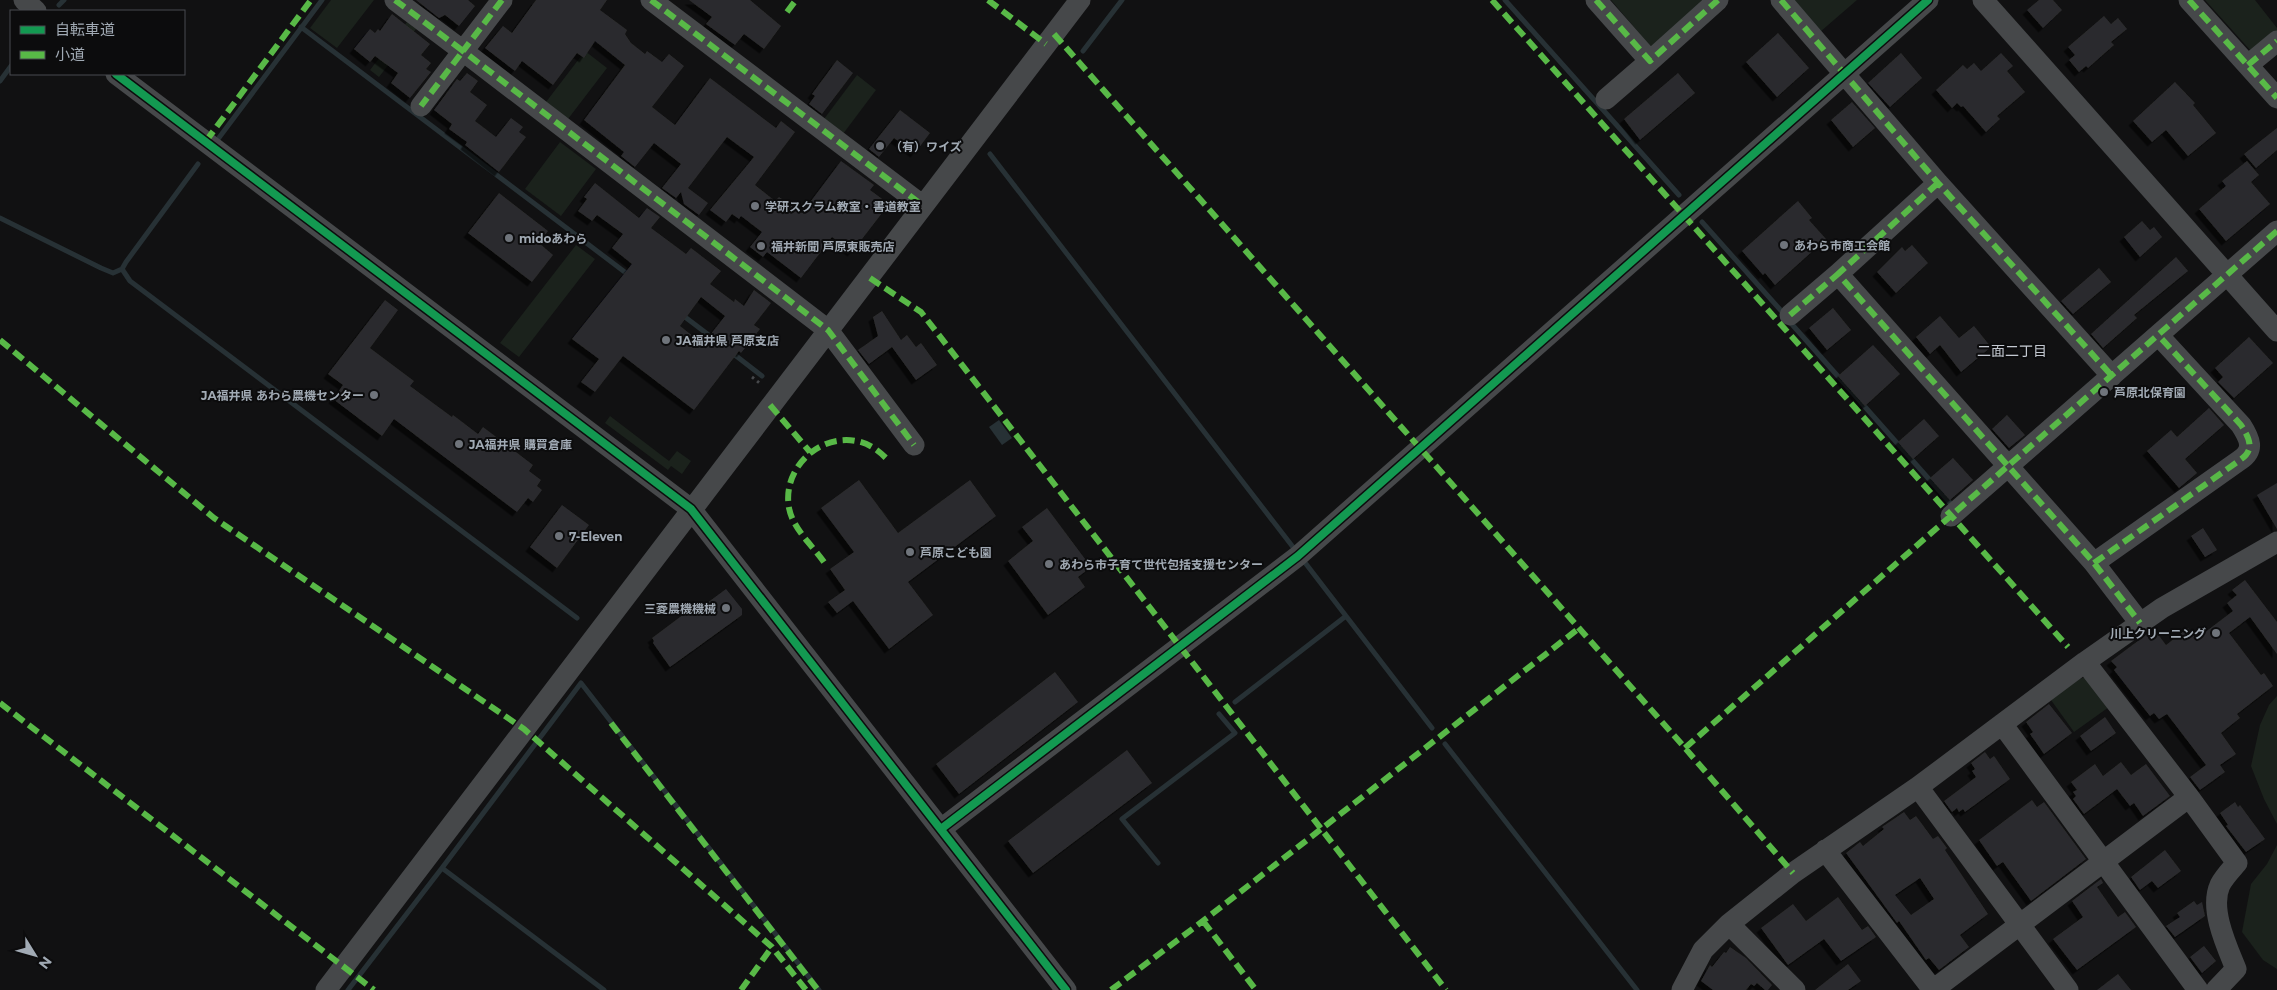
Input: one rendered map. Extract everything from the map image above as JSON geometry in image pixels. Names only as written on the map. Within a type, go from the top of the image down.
[{"type":"street","points":[[24,0],[35,10]]},
{"type":"street","points":[[395,0],[828,330],[914,445]]},
{"type":"street","points":[[421,106],[502,0]]},
{"type":"street","points":[[651,0],[922,205]]},
{"type":"street","points":[[326,990],[1080,0]]},
{"type":"street","points":[[1596,0],[1650,61]]},
{"type":"street","points":[[1606,99],[1718,0]]},
{"type":"street","points":[[1781,0],[1938,182],[2112,376]]},
{"type":"street","points":[[941,830],[1298,556],[1928,0]]},
{"type":"street","points":[[1983,0],[2277,331]]},
{"type":"street","points":[[2189,0],[2277,98]]},
{"type":"street","points":[[2248,65],[2277,41]]},
{"type":"street","points":[[117,75],[691,509],[1066,990]]},
{"type":"street","points":[[1790,315],[1838,274],[1938,182]]},
{"type":"street","points":[[1951,516],[2277,231]]},
{"type":"street","points":[[1838,274],[2094,564],[2140,623]]},
{"type":"street","points":[[2094,564],[2240,460],[2250,449],[2247,435],[2241,426],[2159,336]]},
{"type":"street","points":[[1682,990],[1703,950],[1729,924],[1825,850],[1918,787],[2085,662],[2162,608],[2277,542]]},
{"type":"street","points":[[2085,662],[2189,797],[2237,863],[2220,886],[2218,905],[2221,931],[2236,969],[2216,990]]},
{"type":"street","points":[[2002,724],[2198,990]]},
{"type":"street","points":[[1918,787],[2068,990]]},
{"type":"street","points":[[1825,850],[1933,990],[2189,797]]},
{"type":"street","points":[[1729,924],[1795,990]]},
{"type":"path","points":[[752,377],[762,384]]},
{"type":"shaded area","points":[[331,0],[374,0],[337,48],[310,28]]},
{"type":"shaded area","points":[[1611,0],[1707,0],[1652,48]]},
{"type":"shaded area","points":[[1792,0],[1857,0],[1820,32]]},
{"type":"shaded area","points":[[2205,0],[2255,0],[2277,28],[2277,31],[2251,51]]},
{"type":"shaded area","points":[[407,22],[416,29],[379,77],[370,70]]},
{"type":"shaded area","points":[[585,51],[607,68],[568,119],[546,102]]},
{"type":"shaded area","points":[[857,75],[876,90],[843,134],[824,119]]},
{"type":"shaded area","points":[[560,142],[596,169],[561,216],[525,189]]},
{"type":"shaded area","points":[[576,245],[595,259],[519,357],[500,343]]},
{"type":"shaded area","points":[[610,416],[669,461],[677,451],[691,461],[682,474],[671,466],[668,470],[605,423]]},
{"type":"shaded area","points":[[999,420],[1012,438],[1002,445],[989,427]]},
{"type":"shaded area","points":[[2086,677],[2109,707],[2074,732],[2051,700],[2079,679]]},
{"type":"shaded area","points":[[2277,696],[2277,824],[2264,799],[2251,766],[2260,725],[2269,705]]},
{"type":"shaded area","points":[[2277,845],[2277,969],[2263,960],[2242,932],[2251,884],[2267,864]]},
{"type":"building","points":[[416,0],[468,0],[475,6],[459,26],[445,15],[439,18]]},
{"type":"building","points":[[536,0],[607,0],[600,10],[627,30],[625,34],[631,43],[645,54],[647,51],[662,62],[669,54],[684,66],[652,107],[675,125],[710,78],[776,128],[781,121],[795,132],[755,185],[775,201],[779,197],[802,213],[841,161],[874,185],[870,190],[889,204],[852,252],[832,237],[801,278],[767,252],[763,257],[750,247],[762,232],[741,216],[739,219],[732,214],[726,222],[710,210],[754,157],[727,137],[688,188],[708,203],[699,215],[684,204],[681,192],[676,198],[662,188],[681,164],[654,143],[635,167],[621,156],[624,152],[584,120],[625,65],[595,41],[584,58],[577,53],[553,85],[522,61],[515,71],[485,48],[503,26],[512,33]]},
{"type":"building","points":[[689,0],[750,0],[781,26],[764,49],[744,34],[735,45],[706,24],[712,17]]},
{"type":"building","points":[[2039,0],[2053,0],[2062,10],[2043,28],[2027,10]]},
{"type":"building","points":[[392,14],[430,44],[421,55],[431,63],[426,69],[431,72],[410,98],[391,83],[398,73],[375,56],[370,62],[354,49],[370,29],[375,33],[378,29],[380,31]]},
{"type":"building","points":[[2104,16],[2111,24],[2118,18],[2127,29],[2111,42],[2114,45],[2088,68],[2086,66],[2079,72],[2069,60],[2075,55],[2068,47]]},
{"type":"building","points":[[1778,33],[1809,68],[1777,97],[1746,62]]},
{"type":"building","points":[[1901,53],[1922,78],[1890,107],[1868,83]]},
{"type":"building","points":[[2001,53],[2013,66],[2007,71],[2025,92],[1997,116],[2000,119],[1986,132],[1963,106],[1961,107],[1957,103],[1952,108],[1936,90],[1963,65],[1967,69],[1974,63],[1981,71]]},
{"type":"building","points":[[837,60],[853,73],[822,114],[809,104],[815,96],[812,94]]},
{"type":"building","points":[[467,73],[478,81],[470,92],[487,105],[475,121],[496,137],[511,118],[523,127],[519,132],[526,137],[499,172],[465,145],[467,142],[449,129],[452,124],[434,110],[457,79],[460,81]]},
{"type":"building","points":[[1678,73],[1695,93],[1640,140],[1624,119]]},
{"type":"building","points":[[2175,82],[2195,103],[2193,105],[2216,133],[2188,156],[2166,130],[2152,142],[2133,121]]},
{"type":"building","points":[[1852,102],[1875,128],[1853,147],[1831,120]]},
{"type":"building","points":[[900,110],[930,133],[915,153],[894,138],[879,157],[869,149]]},
{"type":"building","points":[[2277,128],[2277,150],[2256,168],[2244,154]]},
{"type":"building","points":[[2247,161],[2259,175],[2251,182],[2270,204],[2226,241],[2199,209],[2226,186],[2222,181]]},
{"type":"building","points":[[595,183],[639,218],[647,208],[660,217],[651,228],[686,254],[691,248],[721,271],[710,284],[734,302],[735,299],[744,306],[754,290],[771,303],[754,325],[760,329],[741,353],[739,351],[694,410],[623,356],[595,392],[581,382],[599,359],[572,339],[632,264],[612,248],[623,234],[597,215],[592,221],[578,211],[587,199],[584,197]],"holes":[[[701,297],[725,316],[703,344],[680,326]]]},
{"type":"building","name":"midoあわら","points":[[499,193],[548,231],[539,243],[553,255],[532,282],[468,233]]},
{"type":"building","name":"あわら市商工会館","points":[[1798,201],[1812,218],[1809,220],[1826,239],[1775,285],[1765,273],[1763,275],[1742,251]]},
{"type":"building","points":[[2142,221],[2150,230],[2154,227],[2162,237],[2140,257],[2124,237]]},
{"type":"building","points":[[1912,245],[1928,263],[1896,293],[1877,272],[1902,247],[1905,251]]},
{"type":"building","points":[[2176,257],[2188,271],[2134,315],[2137,318],[2103,348],[2091,334]]},
{"type":"building","points":[[2099,268],[2111,282],[2073,314],[2061,301]]},
{"type":"building","points":[[385,300],[398,310],[370,348],[414,381],[410,386],[452,417],[453,415],[478,434],[483,427],[533,465],[529,471],[541,480],[537,486],[542,490],[533,502],[528,498],[517,512],[394,419],[382,436],[333,399],[343,385],[328,374]]},
{"type":"building","points":[[1833,308],[1851,330],[1827,350],[1809,328]]},
{"type":"building","points":[[882,311],[901,340],[907,335],[916,347],[921,343],[937,365],[916,380],[892,347],[869,364],[858,350],[878,336],[873,317]]},
{"type":"building","points":[[1940,316],[1959,338],[1974,326],[1991,347],[1961,372],[1940,345],[1930,354],[1916,337]]},
{"type":"building","points":[[2249,337],[2273,363],[2234,398],[2218,382],[2223,377],[2215,368]]},
{"type":"building","points":[[1873,345],[1900,374],[1865,406],[1838,376]]},
{"type":"building","points":[[2209,408],[2224,425],[2185,459],[2197,473],[2179,488],[2147,451],[2171,430],[2177,437]]},
{"type":"building","points":[[2007,415],[2025,435],[2009,448],[1992,429]]},
{"type":"building","points":[[1924,419],[1939,436],[1913,459],[1898,442]]},
{"type":"building","points":[[1953,458],[1973,480],[1950,500],[1930,478]]},
{"type":"building","points":[[859,480],[898,533],[970,480],[996,516],[908,582],[933,615],[889,649],[853,601],[837,613],[828,602],[845,590],[830,569],[854,552],[821,508]]},
{"type":"building","points":[[2277,483],[2277,529],[2257,495]]},
{"type":"building","name":"7-Eleven","points":[[562,505],[589,525],[557,568],[530,547]]},
{"type":"building","name":"あわら市子育て世代包括支援センター","points":[[1047,508],[1091,567],[1078,577],[1085,587],[1048,615],[1008,561],[1033,541],[1022,527]]},
{"type":"building","points":[[2203,528],[2217,550],[2205,557],[2191,536]]},
{"type":"building","points":[[2245,580],[2277,622],[2277,654],[2250,617],[2229,633],[2261,675],[2264,673],[2273,686],[2237,714],[2240,718],[2221,733],[2236,754],[2220,765],[2225,772],[2200,790],[2190,777],[2206,765],[2167,714],[2159,719],[2154,713],[2150,716],[2114,670],[2117,667],[2111,661],[2154,629],[2166,645],[2188,628],[2196,639],[2233,611],[2227,603],[2237,595],[2232,590]]},
{"type":"building","points":[[726,589],[742,609],[742,615],[670,667],[653,643],[652,638],[696,605],[699,609]]},
{"type":"building","points":[[1055,672],[1078,702],[959,794],[936,764]]},
{"type":"building","points":[[2049,704],[2072,733],[2044,754],[2030,734],[2033,732],[2026,722]]},
{"type":"building","points":[[2105,717],[2116,733],[2091,751],[2080,736]]},
{"type":"building","points":[[1127,750],[1152,783],[1033,873],[1008,841]]},
{"type":"building","points":[[1985,752],[1990,759],[1994,756],[2010,779],[1965,812],[1963,809],[1959,812],[1957,808],[1952,812],[1944,801],[1976,777],[1972,771],[1975,769],[1971,763]]},
{"type":"building","points":[[2121,762],[2131,775],[2146,764],[2170,796],[2143,816],[2134,803],[2130,806],[2117,789],[2084,814],[2073,799],[2076,796],[2073,792],[2077,790],[2071,782],[2095,764],[2103,776]]},
{"type":"building","points":[[2032,800],[2037,807],[2044,802],[2086,859],[2031,901],[2003,862],[1997,866],[1979,840]]},
{"type":"building","points":[[2235,802],[2238,807],[2240,805],[2265,839],[2246,852],[2226,826],[2228,825],[2220,813]]},
{"type":"building","points":[[1904,812],[1910,820],[1916,816],[1933,839],[1938,836],[1947,848],[1945,850],[1988,914],[1960,935],[1969,947],[1939,970],[1929,958],[1926,960],[1899,921],[1897,923],[1846,853],[1860,842],[1863,846],[1884,829],[1882,827]],"holes":[[[1920,878],[1934,899],[1911,915],[1895,895]]]},
{"type":"building","points":[[2165,850],[2181,871],[2158,888],[2152,881],[2140,890],[2131,877]]},
{"type":"building","points":[[2101,879],[2103,883],[2097,887],[2118,917],[2125,912],[2136,927],[2077,970],[2053,939],[2083,917],[2072,901]]},
{"type":"building","points":[[1838,897],[1862,930],[1868,926],[1876,937],[1841,961],[1824,939],[1788,965],[1761,928],[1793,904],[1806,921]]},
{"type":"building","points":[[2194,901],[2197,905],[2202,902],[2205,916],[2175,937],[2166,926],[2180,917],[2177,913]]},
{"type":"building","points":[[2204,946],[2216,961],[2202,973],[2190,957]]},
{"type":"building","points":[[1730,947],[1746,958],[1772,985],[1768,990],[1765,990],[1757,983],[1754,986],[1751,984],[1746,990],[1713,990],[1701,981],[1710,965],[1712,967]]},
{"type":"building","points":[[1848,964],[1861,981],[1848,990],[1815,990]]},
{"type":"building","points":[[2118,974],[2131,990],[2097,990]]},
{"type":"waterway","points":[[59,5],[64,0]]},
{"type":"waterway","points":[[218,139],[322,0]]},
{"type":"waterway","points":[[1083,51],[1122,0]]},
{"type":"waterway","points":[[1505,0],[1679,195]]},
{"type":"waterway","points":[[301,27],[630,276]]},
{"type":"waterway","points":[[0,81],[10,67]]},
{"type":"waterway","points":[[990,154],[1296,551]]},
{"type":"waterway","points":[[198,164],[126,262],[122,269],[130,281],[577,618]]},
{"type":"waterway","points":[[0,218],[101,268],[113,273],[122,269]]},
{"type":"waterway","points":[[1702,222],[1784,314]]},
{"type":"waterway","points":[[681,314],[714,339]]},
{"type":"waterway","points":[[1789,321],[1951,504]]},
{"type":"waterway","points":[[731,352],[762,376]]},
{"type":"waterway","points":[[1303,560],[1432,728]]},
{"type":"waterway","points":[[1235,702],[1346,616]]},
{"type":"waterway","points":[[442,868],[581,683],[819,990]]},
{"type":"waterway","points":[[1158,863],[1122,819],[1235,733],[1219,714]]},
{"type":"waterway","points":[[1445,744],[1637,990]]},
{"type":"waterway","points":[[348,990],[442,868],[604,990]]},
{"type":"marked path","points":[[206,141],[311,0]]},
{"type":"marked path","points":[[395,0],[463,51],[421,106]]},
{"type":"marked path","points":[[502,0],[463,51],[828,330],[914,445]]},
{"type":"marked path","points":[[651,0],[922,205]]},
{"type":"marked path","points":[[787,12],[796,0]]},
{"type":"marked path","points":[[988,0],[1046,44]]},
{"type":"marked path","points":[[1492,0],[2068,647]]},
{"type":"marked path","points":[[1596,0],[1650,61],[1718,0]]},
{"type":"marked path","points":[[1781,0],[1938,183],[2112,376]]},
{"type":"marked path","points":[[2189,0],[2277,98]]},
{"type":"marked path","points":[[1054,34],[1685,748],[1793,873]]},
{"type":"marked path","points":[[2248,65],[2277,41]]},
{"type":"marked path","points":[[1938,183],[1838,274],[2094,563],[2140,623]]},
{"type":"marked path","points":[[1685,748],[2277,231]]},
{"type":"marked path","points":[[1790,315],[1838,274]]},
{"type":"marked path","points":[[870,278],[921,312],[1446,990]]},
{"type":"marked path","points":[[2094,563],[2240,460],[2248,452],[2249,440],[2241,425],[2159,336]]},
{"type":"marked path","points":[[0,340],[214,518],[524,729],[772,947],[806,990]]},
{"type":"marked path","points":[[770,405],[810,452]]},
{"type":"marked path","points":[[824,562],[799,530],[791,516],[788,494],[791,480],[797,468],[816,449],[842,440],[865,444],[888,460]]},
{"type":"marked path","points":[[1111,990],[1203,921],[1578,629]]},
{"type":"marked path","points":[[0,703],[374,990]]},
{"type":"marked path","points":[[611,723],[818,990]]},
{"type":"marked path","points":[[1203,921],[1256,990]]},
{"type":"marked path","points":[[741,990],[772,947]]},
{"type":"cycle path","points":[[941,829],[1298,556],[1928,0]]},
{"type":"cycle path","points":[[117,75],[691,509],[1066,990]]},
{"type":"place","name":"（有）ワイズ","points":[[880,146]]},
{"type":"place","name":"学研スクラム教室・書道教室","points":[[755,206]]},
{"type":"place","name":"midoあわら","points":[[509,238]]},
{"type":"place","name":"あわら市商工会館","points":[[1784,245]]},
{"type":"place","name":"福井新聞 芦原東販売店","points":[[761,246]]},
{"type":"place","name":"JA福井県 芦原支店","points":[[666,340]]},
{"type":"place","name":"芦原北保育園","points":[[2104,392]]},
{"type":"place","name":"JA福井県 あわら農機センター","points":[[374,395]]},
{"type":"place","name":"JA福井県 購買倉庫","points":[[459,444]]},
{"type":"place","name":"7-Eleven","points":[[559,536]]},
{"type":"place","name":"芦原こども園","points":[[910,552]]},
{"type":"place","name":"あわら市子育て世代包括支援センター","points":[[1049,564]]},
{"type":"place","name":"三菱農機機械","points":[[726,608]]},
{"type":"place","name":"川上クリーニング","points":[[2216,633]]},
{"type":"district","name":"二面二丁目","points":[[2012,351]]}]
